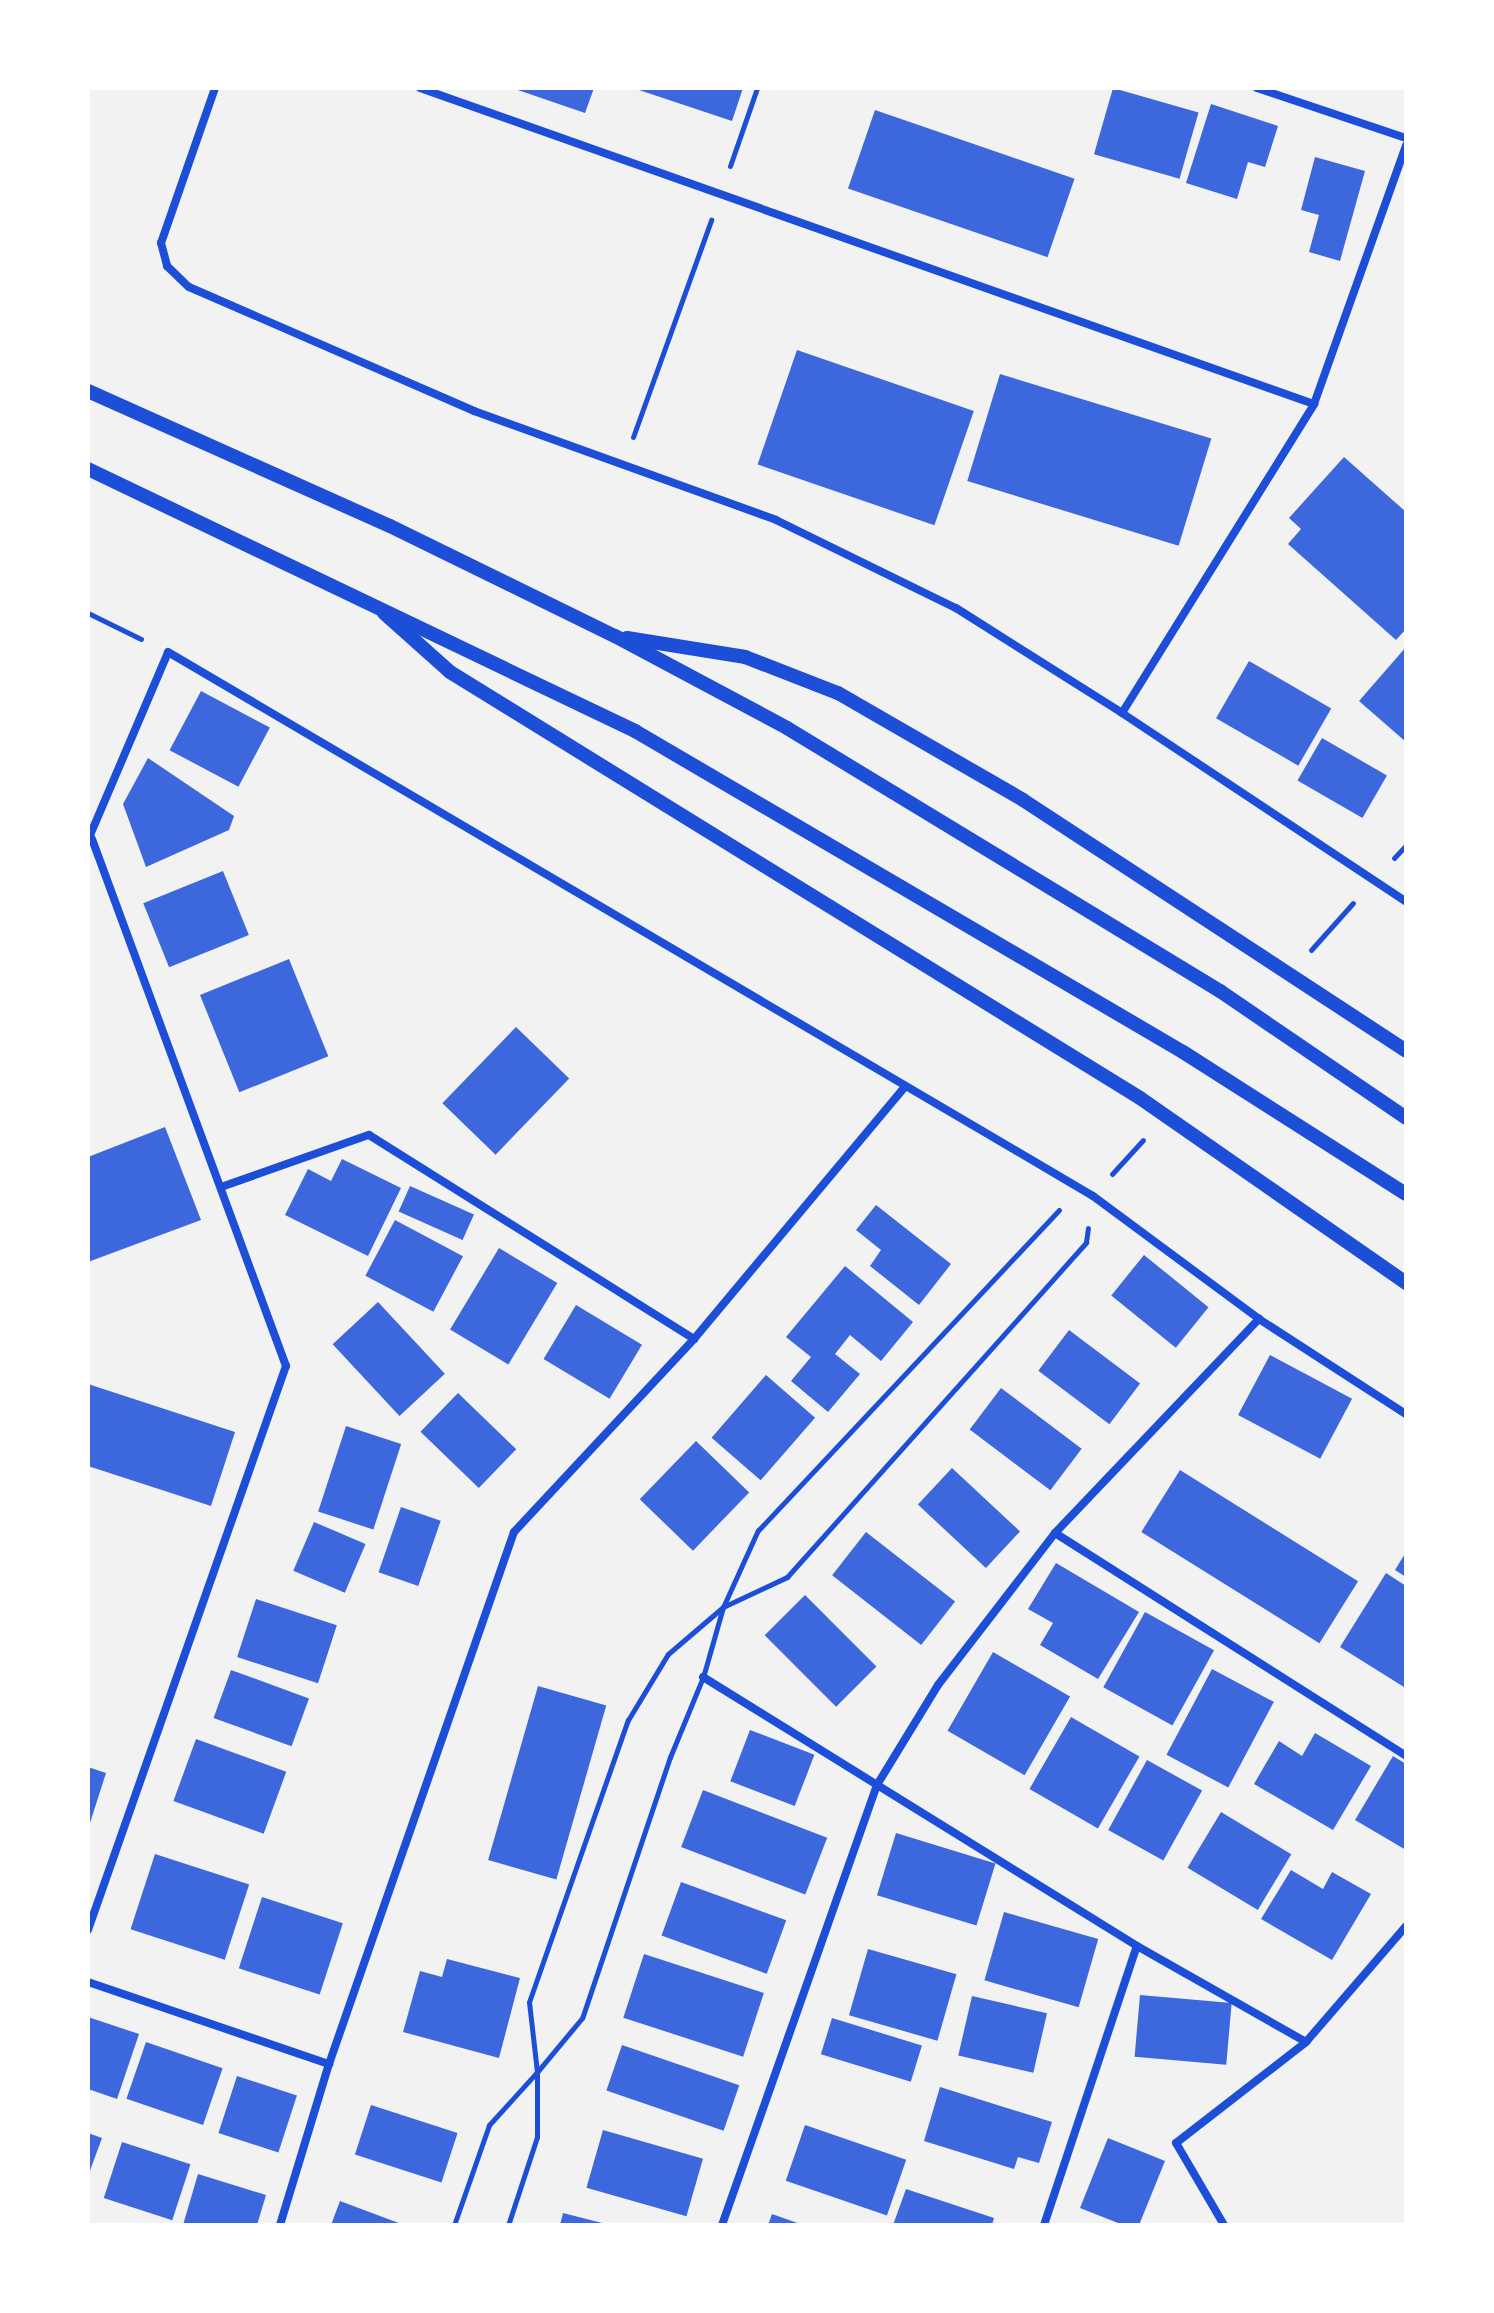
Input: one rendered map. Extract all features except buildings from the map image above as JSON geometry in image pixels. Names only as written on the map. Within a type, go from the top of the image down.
[{"type":"street","points":[[215,88],[161,243],[167,266],[189,287],[474,411],[776,520],[956,608],[1122,713],[1406,902]]},
{"type":"street","points":[[420,88],[721,191],[1314,404]]},
{"type":"street","points":[[1257,88],[1406,138]]},
{"type":"street","points":[[1122,713],[1314,404],[1406,145]]},
{"type":"street","points":[[88,391],[390,526],[615,636],[787,728],[1220,991],[1406,1118]]},
{"type":"street","points":[[88,469],[370,600],[635,731],[1183,1052],[1406,1194]]},
{"type":"street","points":[[370,600],[450,672],[1140,1098],[1406,1283]]},
{"type":"street","points":[[615,636],[745,657],[838,693],[1023,800],[1406,1051]]},
{"type":"street","points":[[88,1930],[286,1366],[90,839],[168,652],[1093,1196],[1259,1319],[1406,1414]]},
{"type":"street","points":[[280,2225],[329,2064],[514,1532],[694,1339],[905,1087]]},
{"type":"street","points":[[221,1187],[369,1135],[694,1339]]},
{"type":"street","points":[[722,2225],[877,1785],[938,1685],[1055,1533],[1259,1319]]},
{"type":"street","points":[[1055,1533],[1406,1756]]},
{"type":"street","points":[[703,1677],[1137,1946],[1306,2042]]},
{"type":"street","points":[[1224,2225],[1176,2143],[1306,2042],[1406,1928]]},
{"type":"street","points":[[1044,2225],[1137,1946]]},
{"type":"street","points":[[88,1982],[329,2064]]},
{"type":"path","points":[[624,464],[757,88]]},
{"type":"path","points":[[88,613],[168,652]]},
{"type":"path","points":[[454,2225],[489,2125],[582,2018],[670,1757],[703,1677],[723,1607],[758,1530],[1051,1213],[1093,1196]]},
{"type":"path","points":[[508,2225],[537,2137],[537,2072],[529,2002],[628,1720],[668,1654],[723,1607],[787,1577],[1086,1242],[1093,1196]]}]
